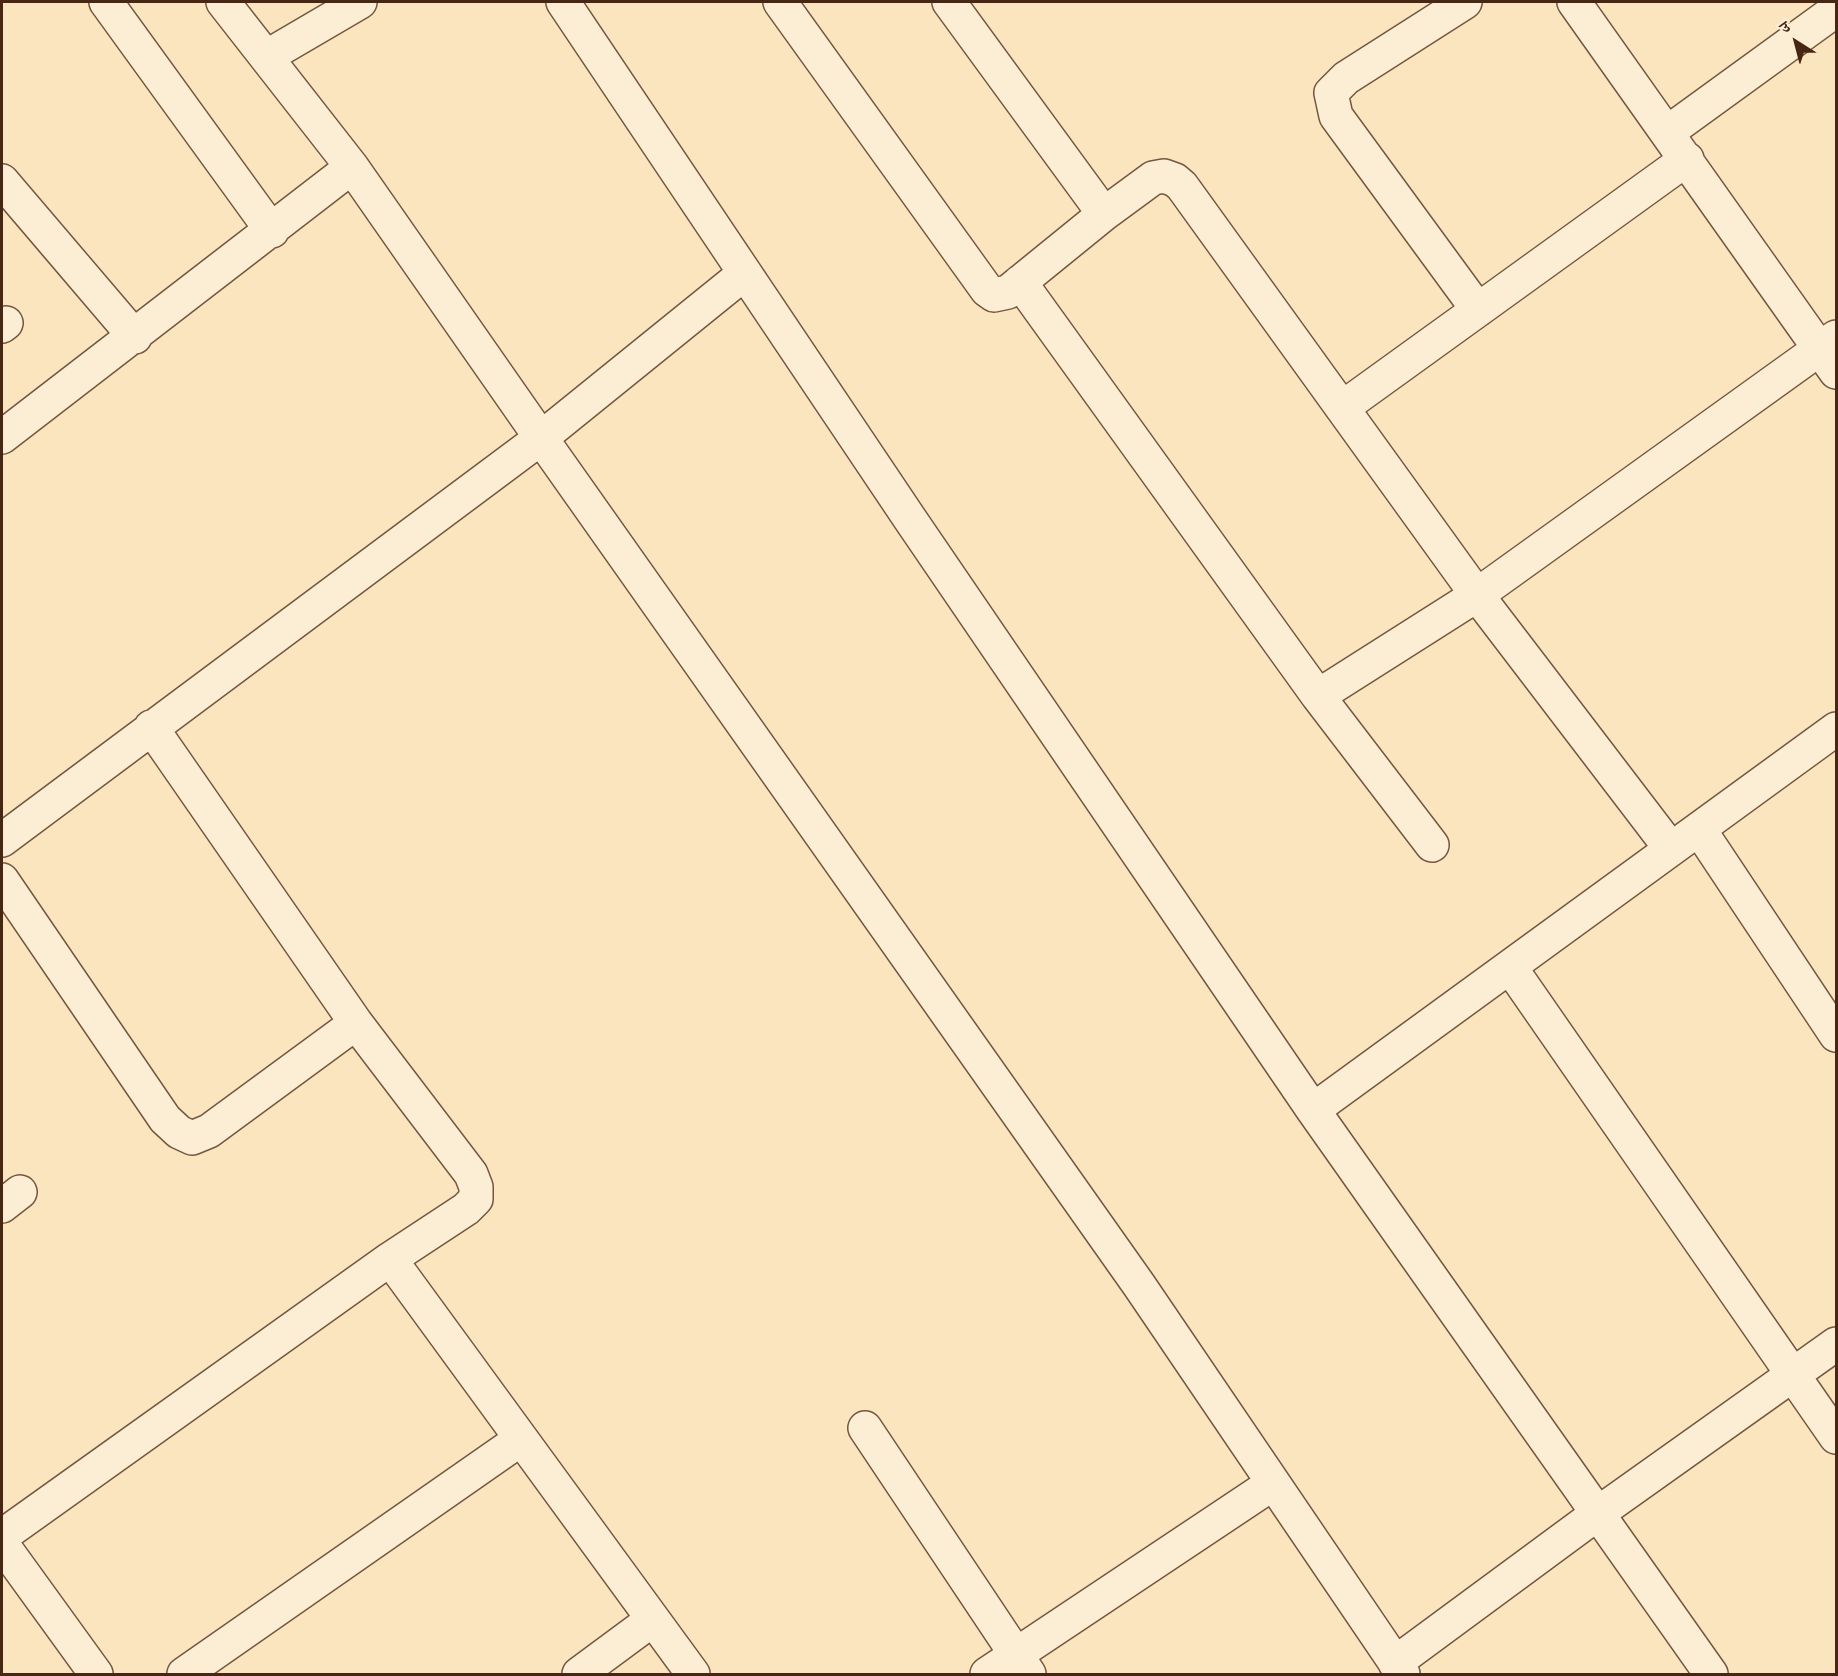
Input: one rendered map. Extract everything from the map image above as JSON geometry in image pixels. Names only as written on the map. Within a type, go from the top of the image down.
[{"type":"street","points":[[106,2],[272,231]]},
{"type":"street","points":[[223,2],[352,167],[1139,1285],[1399,1669],[1598,1514],[1836,1344]]},
{"type":"street","points":[[266,57],[360,2]]},
{"type":"street","points":[[563,2],[1314,1110],[1711,1674]]},
{"type":"street","points":[[780,2],[987,290],[998,295],[1008,292],[1104,214],[1153,178],[1164,176],[1175,180],[1182,186],[1477,596],[1671,849]]},
{"type":"street","points":[[949,2],[1104,214]]},
{"type":"street","points":[[1465,2],[1346,78],[1332,93],[1336,116],[1478,310]]},
{"type":"street","points":[[1318,696],[1477,596],[1831,353],[1574,2]]},
{"type":"street","points":[[1668,132],[1836,10]]},
{"type":"street","points":[[1342,408],[1687,159]]},
{"type":"street","points":[[2,437],[135,337],[352,167]]},
{"type":"street","points":[[2,181],[135,337]]},
{"type":"street","points":[[2,840],[541,438],[745,273]]},
{"type":"street","points":[[1020,282],[1318,696],[1432,845]]},
{"type":"street","points":[[2,1536],[390,1260],[466,1209],[476,1199],[476,1187],[471,1174],[356,1023],[151,727]]},
{"type":"street","points":[[1314,1110],[1836,729]]},
{"type":"street","points":[[1699,829],[1836,1035]]},
{"type":"street","points":[[2,880],[165,1119],[179,1132],[192,1138],[209,1131],[356,1023]]},
{"type":"street","points":[[1510,967],[1836,1437]]},
{"type":"street","points":[[390,1260],[693,1674]]},
{"type":"street","points":[[864,1428],[1023,1664]]},
{"type":"street","points":[[184,1674],[521,1439]]},
{"type":"street","points":[[987,1674],[1023,1664],[1272,1484]]},
{"type":"street","points":[[2,1544],[96,1674]]},
{"type":"street","points":[[579,1674],[652,1620]]}]
